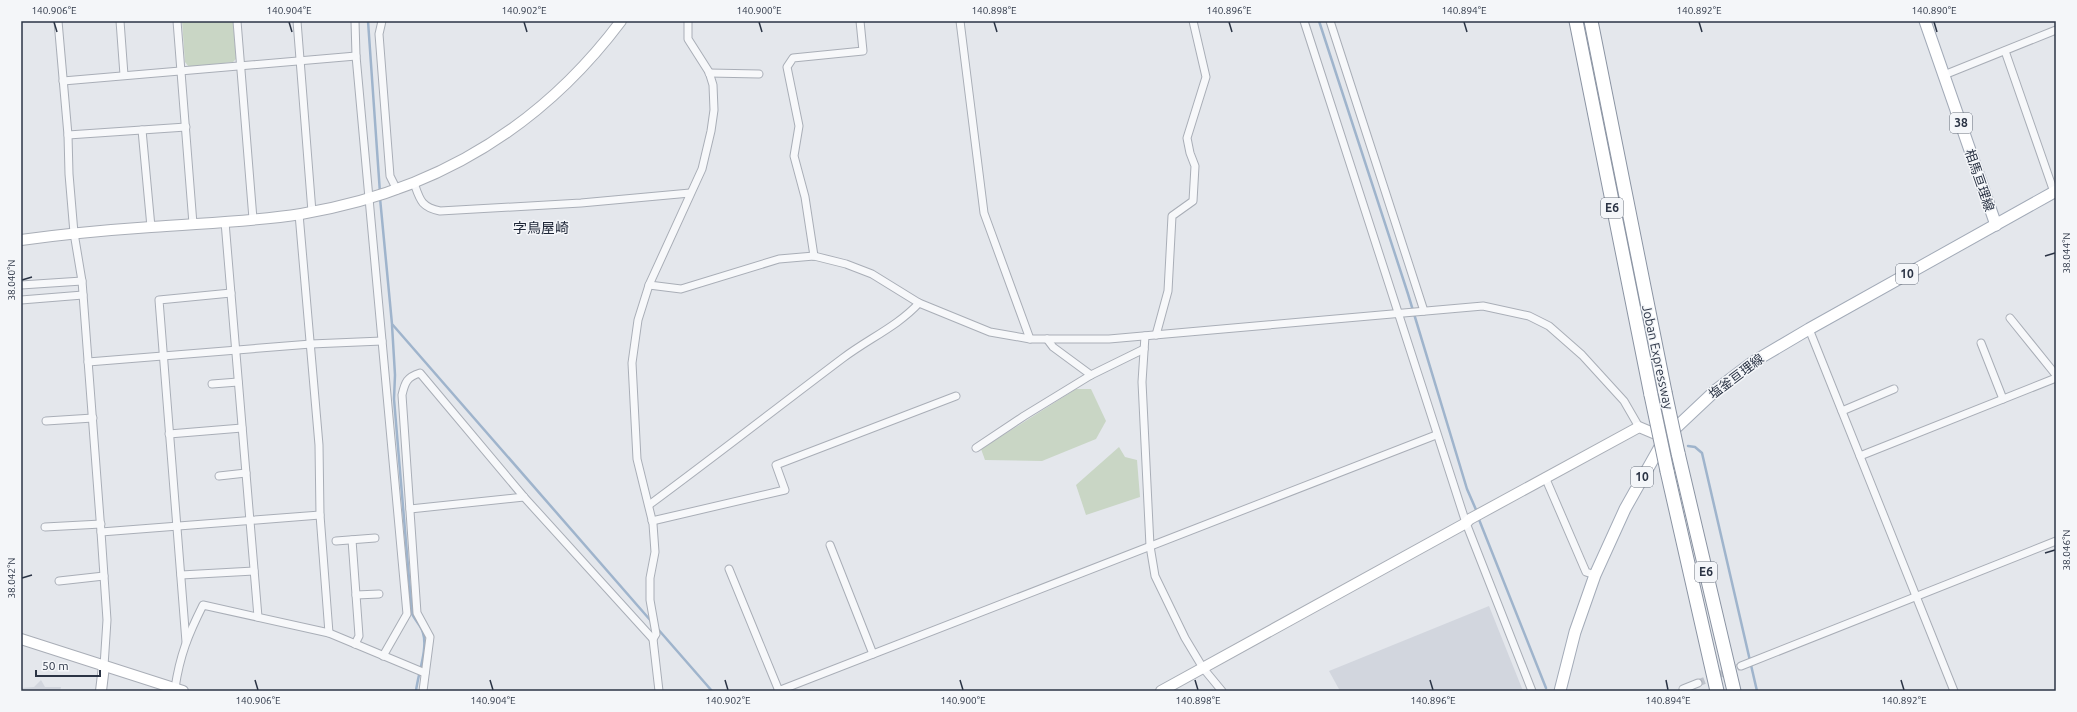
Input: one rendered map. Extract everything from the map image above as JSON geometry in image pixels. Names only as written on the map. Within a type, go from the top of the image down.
[{"type":"highway","name":"Joban Expressway","points":[[1576,21],[1651,395],[1717,691]]},
{"type":"highway","name":"Joban Expressway","points":[[1591,21],[1621,177],[1678,453],[1734,691]]},
{"type":"highway","points":[[1600,21],[1618,135],[1621,177]]},
{"type":"main road","name":"相馬亘理線","points":[[1925,21],[1996,225]]},
{"type":"main road","name":"塩釜亘理線","points":[[1560,691],[1575,632],[1595,575],[1625,510],[1665,438],[1716,390],[1753,362],[1813,326],[2055,192]]},
{"type":"street","points":[[58,21],[68,135],[69,174],[74,233],[82,281],[102,532],[107,620],[101,691]]},
{"type":"street","points":[[120,21],[124,75]]},
{"type":"street","points":[[177,21],[194,224]]},
{"type":"street","points":[[237,21],[253,219]]},
{"type":"street","points":[[297,21],[312,212]]},
{"type":"street","points":[[355,21],[356,56],[372,198],[382,341],[407,614],[383,656]]},
{"type":"street","points":[[382,21],[379,34],[390,176],[393,191]]},
{"type":"street","points":[[21,240],[74,233],[225,222],[299,214],[372,198],[393,191],[442,171],[490,145],[530,117],[586,65],[621,21]]},
{"type":"street","points":[[659,691],[650,578],[655,552],[649,505],[639,473],[637,459],[632,363],[638,320],[649,285],[702,169],[711,131],[715,98],[709,73],[688,39],[688,21]]},
{"type":"street","points":[[814,256],[805,197],[794,156],[799,126],[787,67],[793,58],[864,51],[860,21]]},
{"type":"street","points":[[960,21],[984,213],[1030,339]]},
{"type":"street","points":[[1156,335],[1168,291],[1172,216],[1193,201],[1195,166],[1190,153],[1188,138],[1206,77],[1193,21]]},
{"type":"street","points":[[1304,21],[1399,314],[1436,435],[1532,691]]},
{"type":"street","points":[[1330,21],[1424,311]]},
{"type":"street","points":[[1944,75],[2056,30]]},
{"type":"street","points":[[2005,51],[2055,192]]},
{"type":"street","points":[[63,81],[301,62],[356,56]]},
{"type":"street","points":[[709,73],[759,74]]},
{"type":"street","points":[[68,135],[186,127]]},
{"type":"street","points":[[142,130],[151,227]]},
{"type":"street","points":[[414,183],[421,201],[428,208],[440,211],[581,203],[690,194]]},
{"type":"street","points":[[299,214],[319,445],[320,515],[329,633]]},
{"type":"street","points":[[225,222],[258,617]]},
{"type":"street","points":[[649,285],[681,288],[779,259],[814,256],[840,262],[872,274],[919,303],[990,332],[1030,339],[1108,339],[1483,306],[1529,316],[1549,326],[1582,355],[1624,401],[1639,427],[1665,438]]},
{"type":"street","points":[[21,285],[82,281]]},
{"type":"street","points":[[186,642],[162,356],[159,300],[231,294]]},
{"type":"street","points":[[21,300],[83,295]]},
{"type":"street","points":[[649,505],[758,424],[844,356],[908,315],[919,303]]},
{"type":"street","points":[[2010,318],[2056,375]]},
{"type":"street","points":[[1813,326],[1842,411],[1954,691]]},
{"type":"street","points":[[1145,336],[1142,380],[1150,546],[1155,576],[1177,624],[1203,668],[1222,691]]},
{"type":"street","points":[[1047,339],[1052,347],[1091,375]]},
{"type":"street","points":[[88,362],[311,344],[382,341]]},
{"type":"street","points":[[1981,343],[2003,399]]},
{"type":"street","points":[[976,448],[1024,416],[1091,375],[1144,349]]},
{"type":"street","points":[[423,691],[421,672],[430,637],[418,613],[402,395],[405,381],[411,375],[420,373],[524,497],[654,636]]},
{"type":"street","points":[[1860,456],[2056,378]]},
{"type":"street","points":[[212,384],[238,382]]},
{"type":"street","points":[[1842,411],[1894,390]]},
{"type":"street","points":[[652,521],[785,490],[776,465],[956,396]]},
{"type":"street","points":[[46,421],[93,418]]},
{"type":"street","points":[[1161,691],[1545,477],[1639,427]]},
{"type":"street","points":[[169,434],[242,428]]},
{"type":"street","points":[[729,569],[778,691],[1436,435]]},
{"type":"street","points":[[220,476],[246,473]]},
{"type":"street","points":[[1545,477],[1586,572],[1595,575]]},
{"type":"street","points":[[410,509],[524,497]]},
{"type":"street","points":[[102,532],[320,515]]},
{"type":"street","points":[[45,527],[101,524]]},
{"type":"street","points":[[336,541],[375,538]]},
{"type":"street","points":[[352,540],[359,636],[355,644]]},
{"type":"street","points":[[1741,666],[2056,541]]},
{"type":"street","points":[[830,545],[873,654]]},
{"type":"street","points":[[181,575],[254,571]]},
{"type":"street","points":[[59,581],[104,576]]},
{"type":"street","points":[[356,595],[379,594]]},
{"type":"street","points":[[21,639],[179,690],[179,661],[203,605],[329,633],[421,672]]},
{"type":"street","points":[[1684,689],[1698,683]]},
{"type":"shaded area","points":[[1489,606],[1523,691],[1340,691],[1329,671]]},
{"type":"shaded area","points":[[41,680],[45,687],[61,687],[60,691],[21,691],[21,688],[34,687]]},
{"type":"green space","points":[[182,21],[233,21],[236,59],[233,62],[189,67],[185,62]]},
{"type":"green space","points":[[1076,389],[1091,389],[1106,421],[1096,439],[1042,461],[985,460],[981,449]]},
{"type":"green space","points":[[1119,447],[1125,457],[1137,460],[1140,497],[1086,515],[1076,485]]},
{"type":"waterway","points":[[368,21],[380,193]]},
{"type":"waterway","points":[[1319,21],[1408,294],[1467,489],[1477,512]]},
{"type":"waterway","points":[[380,198],[392,324],[651,621]]},
{"type":"waterway","points":[[392,325],[395,375],[394,399],[412,614],[421,628],[424,639],[424,654],[416,691]]},
{"type":"waterway","points":[[1688,446],[1695,447],[1702,453],[1757,691]]},
{"type":"waterway","points":[[1478,517],[1546,688]]},
{"type":"waterway","points":[[657,628],[712,691]]},
{"type":"tunnel","points":[[1698,683],[1741,666]]},
{"type":"district","name":"字鳥屋崎","points":[[541,228]]}]
